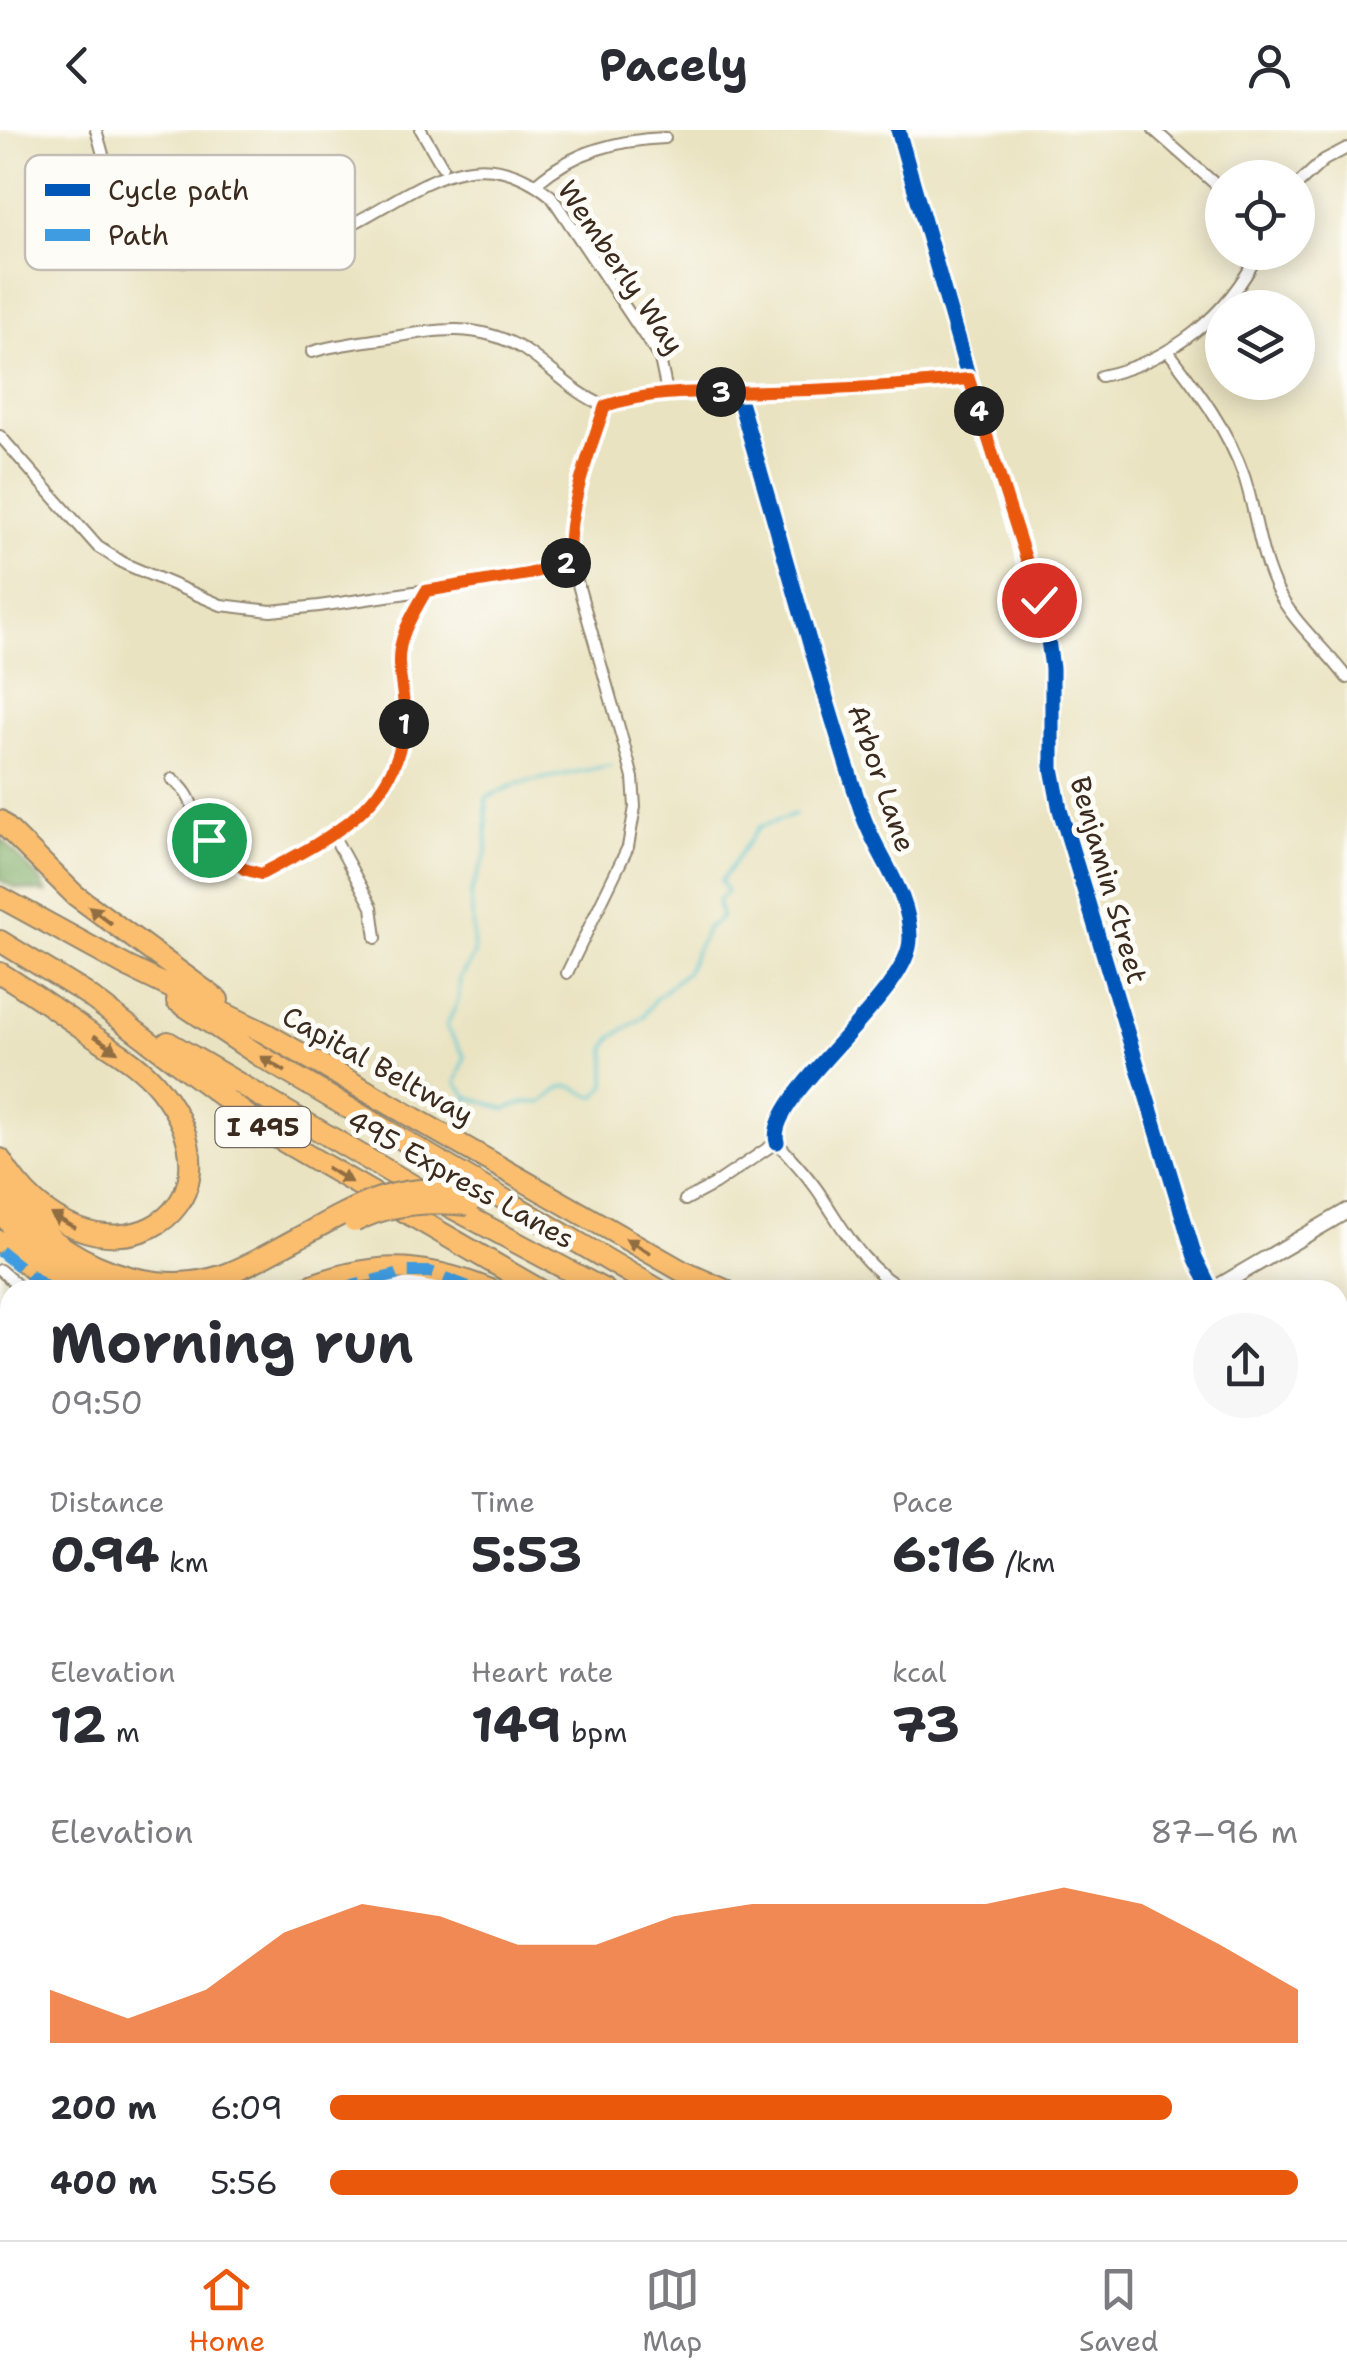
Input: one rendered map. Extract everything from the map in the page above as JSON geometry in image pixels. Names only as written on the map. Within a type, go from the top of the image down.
[{"type":"highway","points":[[0,821],[86,904],[265,1033]]},
{"type":"highway","name":"Capital Beltway","points":[[0,897],[126,966],[265,1033],[664,1262],[703,1280]]},
{"type":"highway","name":"I 495","points":[[0,941],[85,993],[276,1138],[523,1280]]},
{"type":"highway","name":"495 Express Lanes","points":[[126,966],[260,1056],[643,1280]]},
{"type":"highway","points":[[0,973],[142,1070],[176,1112],[189,1139],[191,1162],[186,1186],[164,1219],[134,1235],[108,1238],[82,1231],[46,1211],[18,1184],[0,1159]]},
{"type":"highway","name":"495 Express Lanes","points":[[85,993],[441,1202],[586,1280]]},
{"type":"highway","points":[[0,1182],[28,1221],[66,1250],[108,1270],[151,1280],[218,1277],[366,1216],[465,1198],[603,1280]]},
{"type":"highway","points":[[240,1280],[382,1195],[438,1188],[465,1198],[623,1280]]},
{"type":"highway","points":[[0,1210],[36,1248],[65,1270],[92,1280]]},
{"type":"highway","points":[[0,1241],[49,1280]]},
{"type":"highway","points":[[325,1280],[392,1266],[442,1272],[464,1280]]},
{"type":"street","points":[[96,130],[105,155]]},
{"type":"street","points":[[355,222],[442,166],[422,130]]},
{"type":"street","name":"Benjamin Street","points":[[898,130],[1049,639],[1052,768],[1060,810],[1194,1257],[1206,1280]]},
{"type":"street","points":[[1154,130],[1205,175]]},
{"type":"street","points":[[537,182],[561,164],[597,148],[665,138]]},
{"type":"street","points":[[1315,168],[1347,148]]},
{"type":"street","name":"Wemberly Way","points":[[442,166],[467,161],[499,164],[537,182],[551,196],[645,335],[664,369],[667,392]]},
{"type":"street","points":[[1101,376],[1137,366],[1168,351],[1224,304],[1247,270]]},
{"type":"street","points":[[312,352],[433,329],[466,329],[522,348],[569,386],[605,406],[667,392],[868,387],[969,379]]},
{"type":"street","points":[[1168,351],[1214,414],[1232,449],[1244,478],[1263,556],[1278,593],[1347,678]]},
{"type":"street","name":"Arbor Lane","points":[[737,392],[862,814],[907,907],[910,928],[910,949],[898,974],[783,1113],[774,1133],[777,1142]]},
{"type":"street","points":[[566,973],[628,847],[635,808],[633,778],[570,562],[572,524],[605,406]]},
{"type":"street","points":[[0,436],[98,547],[124,564],[206,601],[239,610],[272,611],[426,591],[528,574],[570,562]]},
{"type":"street","points":[[172,780],[192,798],[200,827],[209,840],[244,869],[261,874],[333,835],[370,805],[396,764],[404,714],[399,666],[401,641],[426,591]]},
{"type":"street","points":[[333,835],[372,908],[376,938]]},
{"type":"street","points":[[685,1200],[777,1142],[814,1186],[860,1255],[888,1280]]},
{"type":"street","points":[[1228,1280],[1347,1211]]},
{"type":"green space","points":[[0,837],[41,881],[47,893],[15,888],[0,880]]},
{"type":"waterway","points":[[469,1097],[456,1083],[465,1057],[446,1027],[458,1001],[460,978],[474,955],[471,892],[487,852],[486,798],[516,784],[612,765]]},
{"type":"waterway","points":[[466,1101],[469,1097],[505,1109],[525,1102],[541,1103],[567,1086],[596,1097],[606,1085],[606,1049],[612,1037],[643,1017],[654,1000],[686,972],[707,928],[721,918],[718,900],[727,892],[721,881],[759,827],[795,815]]},
{"type":"marked path","points":[[0,1251],[36,1280]]},
{"type":"marked path","points":[[376,1280],[408,1272],[430,1272],[450,1280]]},
{"type":"cycle path","points":[[898,130],[975,400],[1046,626],[1052,668],[1052,768],[1060,810],[1195,1257],[1206,1280]]},
{"type":"cycle path","points":[[737,392],[845,761],[868,829],[905,906],[910,939],[904,962],[887,988],[792,1099],[779,1123],[777,1142]]},
{"type":"route","points":[[209,840],[244,869],[261,874],[316,846],[370,805],[389,778],[399,754],[404,731],[401,641],[426,591],[528,574],[570,562],[572,524],[595,431],[605,406],[629,398],[667,392],[766,392],[969,379],[1039,600]]}]
